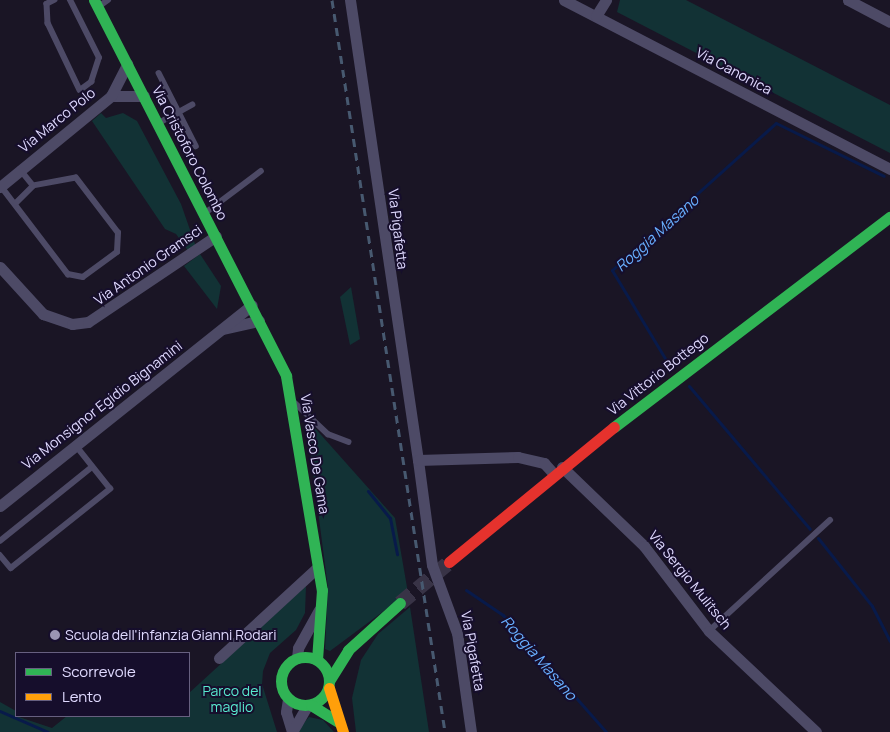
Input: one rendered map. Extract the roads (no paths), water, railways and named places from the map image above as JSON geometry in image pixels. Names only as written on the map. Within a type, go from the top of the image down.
[{"type":"street","name":"Via Pigafetta","points":[[350,0],[432,565],[457,633],[472,732]]},
{"type":"street","name":"Via Canonica","points":[[564,0],[890,169]]},
{"type":"street","points":[[596,16],[606,0]]},
{"type":"street","points":[[848,0],[890,22]]},
{"type":"street","name":"Via Cristoforo Colombo","points":[[96,4],[259,321]]},
{"type":"street","name":"Via Marco Polo","points":[[1,187],[111,96],[127,64]]},
{"type":"street","name":"Via Marco Polo","points":[[111,96],[144,96]]},
{"type":"street","name":"Via Vittorio Bottego","points":[[449,562],[558,470],[890,217]]},
{"type":"street","name":"Via Antonio Gramsci","points":[[0,267],[43,314],[72,324],[88,322],[216,236]]},
{"type":"street","name":"Via Monsignor Egidio Bignamini","points":[[0,506],[252,305]]},
{"type":"street","name":"Via Monsignor Egidio Bignamini","points":[[223,328],[259,321]]},
{"type":"street","name":"Via Vasco De Gama","points":[[259,321],[294,402],[322,604],[318,661]]},
{"type":"street","points":[[418,460],[518,457],[544,463],[558,470]]},
{"type":"street","name":"Via Sergio Mulitsch","points":[[558,470],[644,546],[709,631],[816,732]]},
{"type":"street","points":[[219,658],[318,567]]},
{"type":"street","points":[[292,732],[309,705],[329,685],[348,650],[400,603]]},
{"type":"street","points":[[292,732],[286,712],[288,699],[281,676],[297,658],[298,648],[322,604]]},
{"type":"street","points":[[297,658],[318,661],[348,650]]},
{"type":"street","points":[[318,661],[329,685],[340,727]]},
{"type":"street","points":[[288,699],[309,705],[340,727]]},
{"type":"lane","points":[[55,0],[47,4],[48,24],[80,90],[91,82],[99,58],[70,0]]},
{"type":"lane","points":[[96,4],[108,0]]},
{"type":"lane","points":[[159,72],[196,146]]},
{"type":"lane","points":[[158,123],[192,105]]},
{"type":"lane","points":[[20,170],[33,186]]},
{"type":"lane","points":[[204,214],[261,171]]},
{"type":"lane","points":[[1,187],[16,203],[68,274],[83,277],[116,252],[118,234],[76,178],[33,186],[16,203]]},
{"type":"lane","points":[[294,402],[328,434],[349,442]]},
{"type":"lane","points":[[0,555],[10,568],[110,489],[75,445]]},
{"type":"lane","points":[[0,541],[92,467]]},
{"type":"lane","points":[[709,631],[830,520]]},
{"type":"waterway","name":"Roggia Masano","points":[[666,360],[612,270],[776,123],[884,176]]},
{"type":"waterway","name":"Roggia Masano","points":[[689,386],[810,529]]},
{"type":"waterway","name":"Roggia Masano","points":[[368,491],[390,518],[397,554]]},
{"type":"waterway","name":"Roggia Masano","points":[[818,538],[872,606],[890,641]]},
{"type":"waterway","name":"Roggia Masano","points":[[466,590],[503,615],[606,732]]},
{"type":"waterway","points":[[0,711],[48,732]]},
{"type":"tunnel","points":[[400,603],[449,562]]},
{"type":"railway","points":[[332,0],[445,732]]},
{"type":"place","name":"Scuola dell'infanzia Gianni Rodari","points":[[55,635]]},
{"type":"park label","name":"Parco del maglio","points":[[232,700]]}]
